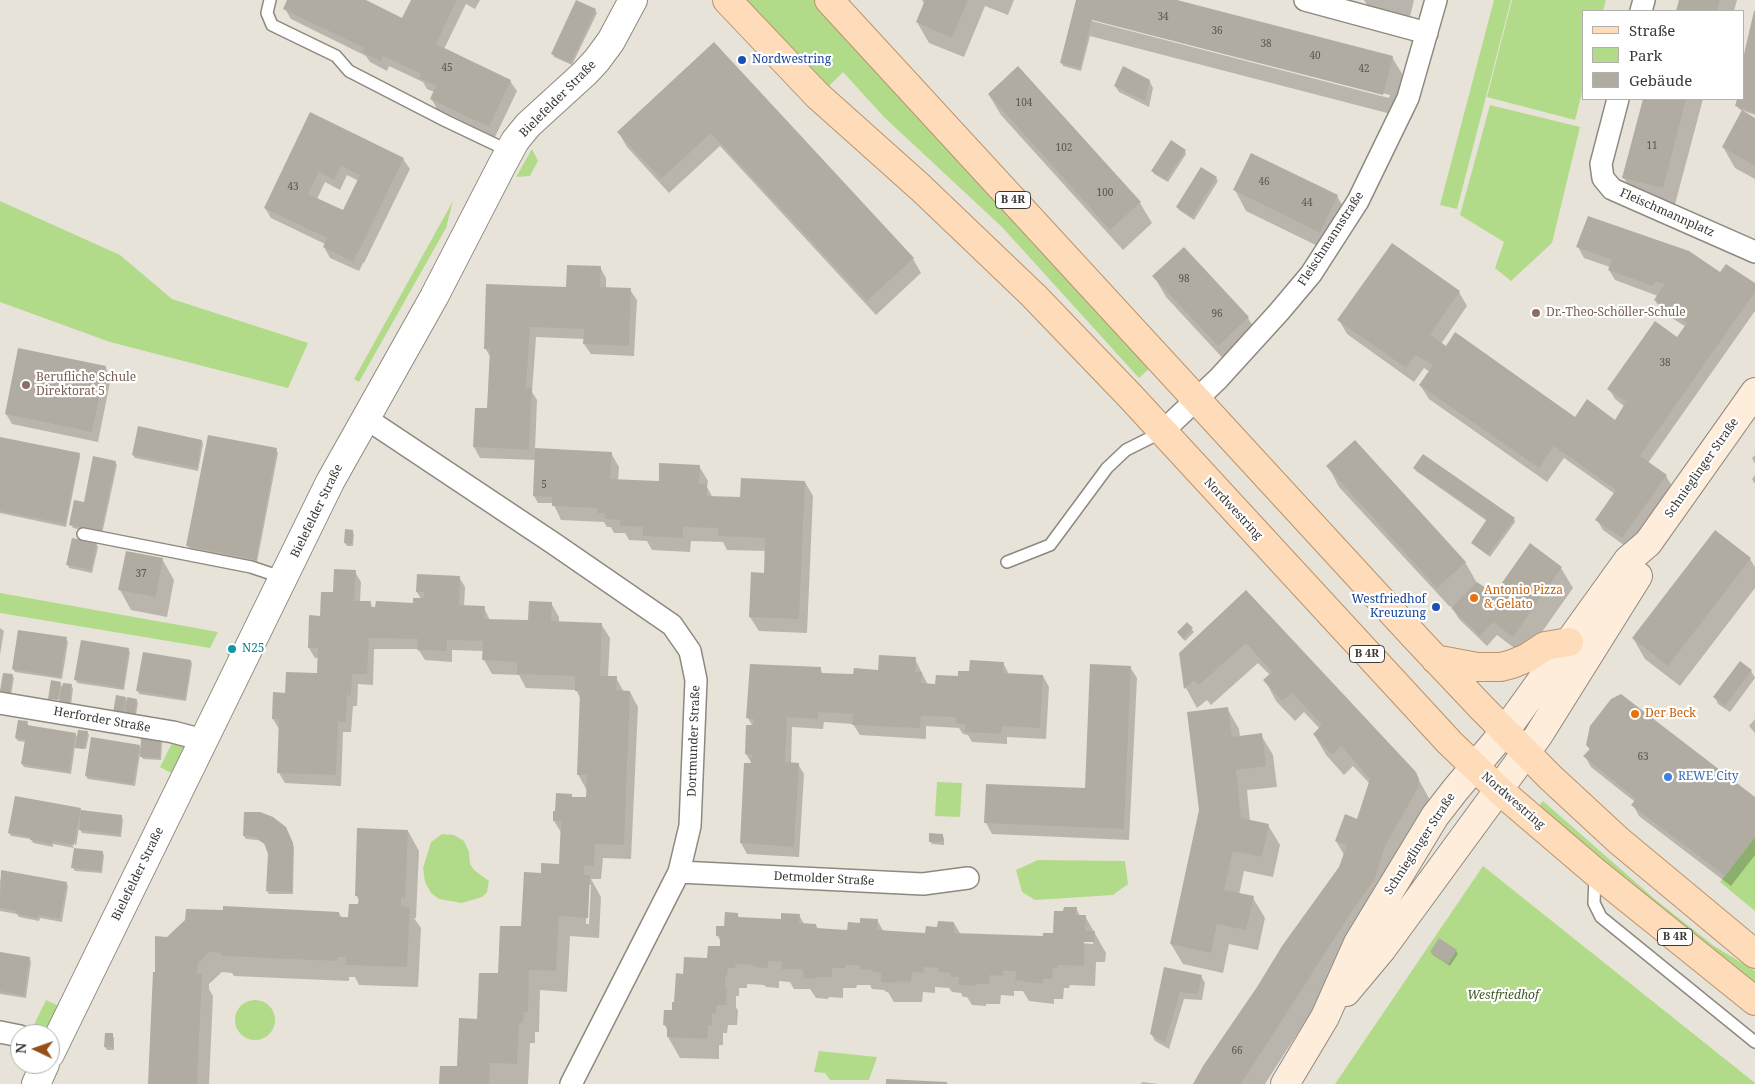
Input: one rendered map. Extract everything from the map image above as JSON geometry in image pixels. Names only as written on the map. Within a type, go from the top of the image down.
[{"type":"main road","name":"Nordwestring","points":[[726,0],[816,95],[921,188],[1014,275],[1162,432],[1438,732],[1499,790],[1595,872],[1755,1002]]},
{"type":"main road","name":"B 4R","points":[[829,0],[1435,659],[1504,731],[1618,840],[1755,954]]},
{"type":"main road","name":"Schnieglinger Straße","points":[[1286,1084],[1325,1017],[1363,934],[1435,816],[1504,731],[1628,560],[1648,543],[1755,392]]},
{"type":"main road","name":"Schnieglinger Straße","points":[[1325,1017],[1382,949],[1526,753],[1642,570],[1648,543]]},
{"type":"main road","points":[[1435,659],[1477,667],[1501,667],[1527,658],[1544,646],[1569,642]]},
{"type":"street","name":"Bielefelder Straße","points":[[60,1032],[330,482],[434,298],[509,151],[528,125],[597,60],[611,41],[634,0]]},
{"type":"street","points":[[1305,0],[1427,34]]},
{"type":"street","name":"Fleischmannstraße","points":[[1162,432],[1197,400],[1244,351],[1311,274],[1358,201],[1408,98],[1436,0]]},
{"type":"street","name":"Fleischmannplatz","points":[[1618,100],[1600,164],[1603,178],[1612,189],[1755,252]]},
{"type":"street","name":"Dortmunder Straße","points":[[366,419],[553,543],[672,625],[690,651],[696,680],[690,826],[679,872],[571,1084]]},
{"type":"street","name":"Herforder Straße","points":[[0,703],[173,732],[203,740]]},
{"type":"street","name":"Detmolder Straße","points":[[679,872],[923,884],[968,878]]},
{"type":"lane","points":[[270,0],[268,12],[272,25],[336,56],[349,71],[509,151]]},
{"type":"lane","points":[[1007,562],[1050,545],[1108,468],[1126,450],[1162,432]]},
{"type":"lane","points":[[83,534],[251,567],[284,578]]},
{"type":"lane","points":[[1595,872],[1594,903],[1601,917],[1755,1042]]},
{"type":"green space","points":[[741,0],[815,0],[1151,367],[1139,378],[1002,227],[884,117],[843,72],[827,88]]},
{"type":"green space","points":[[1494,0],[1511,0],[1457,209],[1440,205]]},
{"type":"green space","points":[[1512,0],[1606,0],[1603,10],[1582,10],[1582,93],[1575,120],[1487,97]]},
{"type":"green space","points":[[1490,105],[1580,127],[1552,243],[1511,281],[1495,268],[1504,242],[1460,215]]},
{"type":"green space","points":[[532,149],[538,161],[530,176],[516,177]]},
{"type":"green space","points":[[0,201],[120,255],[172,299],[308,343],[288,388],[110,342],[0,302]]},
{"type":"green space","points":[[453,201],[446,228],[359,382],[354,379]]},
{"type":"green space","points":[[0,593],[218,632],[210,648],[0,613]]},
{"type":"green space","points":[[173,741],[186,748],[173,774],[160,767]]},
{"type":"green space","points":[[937,782],[962,783],[960,817],[935,816]]},
{"type":"green space","points":[[1543,801],[1657,901],[1714,946],[1755,971],[1755,982],[1724,962],[1536,809]]},
{"type":"green space","points":[[442,834],[454,835],[464,841],[469,852],[470,864],[474,870],[489,881],[487,892],[482,897],[462,903],[439,899],[431,893],[425,882],[423,868],[431,842]]},
{"type":"green space","points":[[1755,837],[1755,911],[1720,882]]},
{"type":"green space","points":[[1038,860],[1125,861],[1128,884],[1113,895],[1035,900],[1022,892],[1016,870]]},
{"type":"green space","name":"Westfriedhof","points":[[1483,866],[1755,1083],[1755,1084],[1335,1084]]},
{"type":"green space","points":[[46,1000],[59,1006],[51,1024],[34,1024]]},
{"type":"green space","points":[[255,1000],[269,1006],[275,1020],[269,1034],[255,1040],[241,1034],[235,1020],[241,1006]]},
{"type":"green space","points":[[819,1051],[877,1057],[869,1080],[830,1080],[825,1073],[814,1072]]},
{"type":"building","points":[[287,0],[366,0],[402,18],[411,0],[457,0],[436,44],[511,80],[489,127],[430,99],[436,86],[419,78],[421,74],[383,56],[381,61],[362,52],[364,48],[283,9]]},
{"type":"building","points":[[576,0],[596,9],[571,63],[551,54]]},
{"type":"building","points":[[925,0],[968,0],[952,38],[916,22]]},
{"type":"building","points":[[1076,0],[1177,0],[1393,56],[1383,95],[1092,20],[1080,68],[1060,63]]},
{"type":"building","points":[[1679,0],[1720,0],[1717,10],[1676,10]]},
{"type":"building","points":[[1755,11],[1755,113],[1735,106],[1737,100],[1745,100],[1745,50]]},
{"type":"building","points":[[714,42],[914,258],[867,301],[711,133],[661,179],[617,132]]},
{"type":"building","points":[[1018,66],[1141,202],[1110,230],[988,94]]},
{"type":"building","points":[[1123,66],[1150,80],[1145,101],[1114,86]]},
{"type":"building","points":[[1643,100],[1686,100],[1663,188],[1622,178]]},
{"type":"building","points":[[1742,110],[1755,118],[1755,166],[1722,147]]},
{"type":"building","points":[[310,112],[404,158],[353,262],[323,247],[327,238],[264,208]],"holes":[[[341,166],[360,175],[343,210],[308,194],[319,172],[334,180]]]},
{"type":"building","points":[[1171,140],[1186,150],[1166,180],[1151,171]]},
{"type":"building","points":[[1251,153],[1338,195],[1320,233],[1233,190]]},
{"type":"building","points":[[1201,167],[1217,177],[1192,217],[1176,207]]},
{"type":"building","points":[[1588,216],[1689,251],[1720,272],[1726,264],[1755,283],[1755,292],[1640,456],[1667,475],[1622,538],[1595,520],[1616,490],[1554,446],[1539,468],[1419,385],[1433,365],[1415,355],[1406,368],[1337,320],[1392,243],[1460,291],[1430,334],[1446,346],[1455,332],[1575,417],[1587,399],[1615,420],[1626,402],[1607,389],[1655,321],[1677,337],[1687,323],[1654,300],[1665,284],[1656,281],[1653,286],[1608,270],[1612,260],[1576,247]]},
{"type":"building","points":[[1184,247],[1249,317],[1218,346],[1152,276]]},
{"type":"building","points":[[567,265],[601,266],[600,287],[631,288],[629,346],[583,344],[584,329],[530,327],[526,388],[532,388],[529,450],[473,447],[475,408],[487,408],[490,349],[484,349],[486,284],[566,287]]},
{"type":"building","points":[[18,348],[106,366],[92,432],[5,414]]},
{"type":"building","points":[[138,426],[202,440],[197,468],[132,455]]},
{"type":"building","points":[[208,435],[277,448],[256,560],[186,546]]},
{"type":"building","points":[[0,437],[80,453],[65,524],[0,511]]},
{"type":"building","points":[[1355,440],[1466,562],[1437,588],[1326,466]]},
{"type":"building","points":[[535,448],[612,452],[610,479],[659,481],[659,463],[700,465],[699,484],[707,484],[707,496],[740,497],[741,478],[805,481],[799,619],[749,617],[751,572],[764,573],[765,538],[718,536],[718,528],[683,527],[683,538],[643,536],[643,527],[620,526],[620,520],[605,519],[605,513],[597,513],[597,508],[552,506],[552,497],[533,496]]},
{"type":"building","points":[[1423,454],[1515,518],[1488,555],[1471,543],[1487,519],[1413,468]]},
{"type":"building","points":[[93,456],[116,461],[101,532],[69,525],[74,500],[84,502]]},
{"type":"building","points":[[345,529],[353,530],[352,544],[344,543]]},
{"type":"building","points":[[1715,530],[1751,558],[1668,666],[1632,638]]},
{"type":"building","points":[[72,538],[97,543],[91,570],[66,565]]},
{"type":"building","points":[[1530,543],[1562,567],[1513,637],[1493,622],[1480,636],[1451,608],[1477,582],[1494,594]]},
{"type":"building","points":[[126,551],[163,558],[156,597],[118,590]]},
{"type":"building","points":[[334,569],[356,570],[354,601],[371,601],[370,607],[375,607],[376,601],[413,603],[413,598],[424,598],[424,592],[416,592],[417,574],[460,576],[459,605],[485,606],[484,619],[528,620],[529,601],[552,602],[551,621],[602,623],[600,676],[617,676],[616,690],[630,691],[624,845],[595,844],[594,866],[584,865],[584,875],[590,875],[588,918],[559,916],[556,971],[529,970],[528,1012],[524,1012],[523,1023],[519,1023],[517,1064],[490,1063],[489,1084],[439,1084],[440,1066],[457,1066],[459,1018],[477,1019],[479,973],[498,973],[500,926],[521,926],[524,872],[541,873],[541,863],[559,864],[561,821],[553,821],[556,793],[572,794],[572,797],[586,797],[587,775],[577,775],[580,691],[575,691],[575,676],[517,674],[517,662],[482,660],[483,641],[447,640],[447,651],[417,650],[418,639],[369,638],[367,674],[352,674],[351,696],[347,695],[346,722],[338,722],[336,775],[277,773],[279,719],[272,719],[273,692],[285,693],[286,672],[317,673],[318,648],[308,648],[309,615],[320,616],[321,592],[333,592]]},
{"type":"building","points":[[1246,590],[1416,772],[1419,779],[1418,788],[1385,846],[1375,879],[1354,908],[1241,1084],[1193,1084],[1282,946],[1339,867],[1347,845],[1335,841],[1345,814],[1357,819],[1370,779],[1341,746],[1332,755],[1313,734],[1322,725],[1292,693],[1282,701],[1263,680],[1272,672],[1246,643],[1199,685],[1194,680],[1184,689],[1179,653]]},
{"type":"building","points":[[1187,622],[1193,628],[1183,639],[1177,632]]},
{"type":"building","points":[[18,630],[67,637],[60,677],[12,669]]},
{"type":"building","points":[[81,640],[129,648],[123,688],[74,680]]},
{"type":"building","points":[[143,652],[191,660],[185,699],[136,691]]},
{"type":"building","points":[[879,655],[916,657],[915,672],[922,672],[921,683],[935,684],[936,675],[958,676],[958,671],[969,671],[970,660],[1004,662],[1003,673],[1043,675],[1040,728],[1002,726],[1001,734],[965,732],[965,724],[956,724],[956,717],[921,716],[920,728],[852,725],[853,714],[818,712],[818,719],[787,717],[785,762],[799,763],[794,847],[740,843],[744,763],[751,763],[752,755],[745,754],[746,725],[753,725],[754,722],[754,719],[746,718],[750,664],[821,667],[821,673],[853,674],[854,668],[878,670]]},
{"type":"building","points":[[1740,661],[1752,670],[1725,706],[1713,697]]},
{"type":"building","points":[[1090,664],[1131,666],[1124,829],[984,823],[986,784],[1085,788]]},
{"type":"building","points":[[3,673],[13,674],[10,693],[0,691]]},
{"type":"building","points":[[51,680],[61,682],[58,700],[48,699]]},
{"type":"building","points":[[63,683],[72,684],[69,703],[59,701]]},
{"type":"building","name":"REWE City","points":[[1621,694],[1755,797],[1755,837],[1725,876],[1631,805],[1636,799],[1583,756],[1590,749],[1586,745],[1590,726],[1611,699]]},
{"type":"building","points":[[116,695],[126,697],[123,715],[113,713]]},
{"type":"building","points":[[127,697],[137,699],[134,717],[124,715]]},
{"type":"building","points":[[1228,707],[1232,737],[1262,733],[1266,766],[1236,770],[1241,818],[1269,824],[1262,857],[1233,851],[1224,890],[1254,896],[1246,930],[1217,924],[1211,953],[1170,944],[1199,810],[1187,712]]},
{"type":"building","points":[[18,720],[28,721],[27,725],[76,733],[69,772],[21,764],[25,740],[15,738]]},
{"type":"building","points":[[78,730],[88,731],[84,749],[75,748]]},
{"type":"building","points":[[91,737],[140,745],[133,784],[85,776]]},
{"type":"building","points":[[141,738],[161,739],[160,758],[140,757]]},
{"type":"building","points":[[15,796],[81,808],[74,845],[30,840],[30,837],[8,833]]},
{"type":"building","points":[[81,810],[122,815],[120,835],[79,830]]},
{"type":"building","points":[[244,812],[260,812],[273,817],[286,827],[293,843],[292,892],[266,891],[268,854],[264,843],[255,837],[243,836]]},
{"type":"building","points":[[357,828],[408,830],[405,898],[401,898],[401,906],[410,907],[407,967],[346,965],[346,957],[338,957],[337,961],[221,956],[221,953],[210,952],[198,963],[197,974],[202,974],[197,1084],[148,1084],[153,972],[155,972],[155,936],[167,937],[185,920],[186,909],[223,910],[223,906],[339,912],[339,917],[348,917],[349,904],[358,904],[359,896],[355,896]]},
{"type":"building","points":[[929,833],[943,834],[943,842],[929,842]]},
{"type":"building","points":[[74,848],[103,851],[101,871],[71,868]]},
{"type":"building","points":[[1,870],[67,882],[60,919],[16,914],[16,911],[0,908]]},
{"type":"building","points":[[1064,907],[1077,907],[1076,915],[1086,915],[1085,931],[1095,931],[1094,942],[1084,942],[1084,966],[1058,965],[1058,968],[1053,968],[1052,979],[1043,979],[1043,984],[1015,980],[1016,971],[1003,971],[1003,976],[990,975],[989,984],[975,984],[975,986],[958,985],[959,977],[950,977],[951,973],[939,972],[939,968],[923,967],[924,973],[912,972],[911,982],[897,981],[897,983],[881,982],[881,973],[872,972],[873,970],[859,969],[860,965],[845,965],[845,968],[832,968],[832,977],[817,977],[817,979],[803,978],[803,969],[781,969],[782,962],[768,961],[768,968],[735,964],[736,968],[728,968],[727,976],[725,976],[725,989],[727,989],[726,1005],[717,1005],[716,1013],[712,1013],[712,1025],[708,1025],[707,1039],[667,1037],[667,1026],[663,1025],[664,1010],[672,1010],[676,973],[683,974],[684,957],[707,958],[708,946],[720,946],[720,936],[716,936],[716,926],[724,926],[725,912],[738,913],[738,917],[781,919],[781,913],[800,914],[799,923],[816,924],[816,928],[847,930],[848,922],[860,923],[860,918],[878,919],[877,930],[925,933],[926,926],[937,927],[938,921],[954,922],[954,933],[1043,936],[1043,933],[1053,933],[1054,911],[1063,911]]},
{"type":"building","points":[[1439,938],[1457,950],[1448,964],[1430,952]]},
{"type":"building","points":[[0,952],[30,957],[24,996],[0,991]]},
{"type":"building","points":[[1164,967],[1202,975],[1198,994],[1180,992],[1165,1043],[1150,1034]]},
{"type":"building","points":[[105,1033],[113,1033],[113,1047],[104,1047]]},
{"type":"building","points":[[886,1079],[947,1082],[947,1084],[886,1084]]},
{"type":"place","name":"Nordwestring","points":[[742,60]]},
{"type":"place","name":"Dr.-Theo-Schöller-Schule","points":[[1536,313]]},
{"type":"place","name":"Berufliche Schule Direktorat 5","points":[[26,385]]},
{"type":"place","name":"Antonio Pizza & Gelato","points":[[1474,598]]},
{"type":"place","name":"Westfriedhof Kreuzung","points":[[1436,607]]},
{"type":"place","name":"N25","points":[[232,649]]},
{"type":"place","name":"Der Beck","points":[[1635,714]]},
{"type":"place","name":"REWE City","points":[[1668,777]]}]
